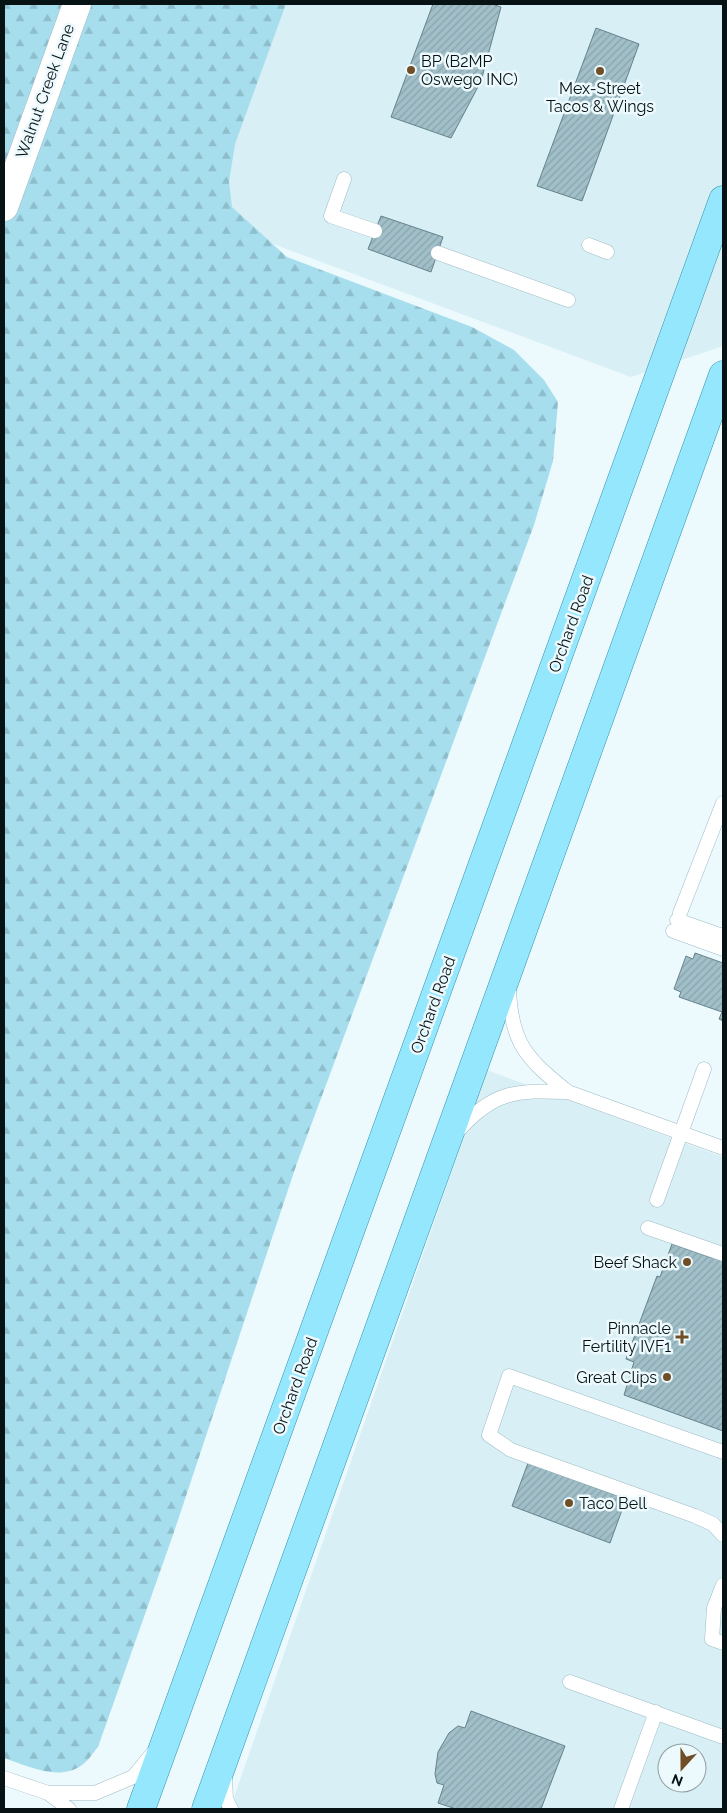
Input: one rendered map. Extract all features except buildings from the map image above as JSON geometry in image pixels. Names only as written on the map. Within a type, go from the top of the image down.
[{"type":"main road","name":"Orchard Road","points":[[140,1809],[723,200]]},
{"type":"main road","points":[[206,1809],[508,967],[715,415],[723,375]]},
{"type":"street","name":"Walnut Creek Lane","points":[[4,206],[77,4]]},
{"type":"lane","points":[[344,179],[331,216],[375,231]]},
{"type":"lane","points":[[588,245],[607,252]]},
{"type":"lane","points":[[438,253],[568,300]]},
{"type":"lane","points":[[677,921],[723,803]]},
{"type":"lane","points":[[677,921],[723,936]]},
{"type":"lane","points":[[677,921],[723,949]]},
{"type":"lane","points":[[508,967],[510,1016],[518,1041],[537,1067],[568,1092]]},
{"type":"lane","points":[[657,1200],[704,1069]]},
{"type":"lane","points":[[443,1149],[475,1112],[498,1097],[528,1090],[568,1092],[723,1148]]},
{"type":"lane","points":[[648,1228],[723,1254]]},
{"type":"lane","points":[[723,1452],[509,1376],[489,1435],[510,1450],[695,1516],[713,1524],[723,1535]]},
{"type":"lane","points":[[717,1641],[714,1608],[723,1585]]},
{"type":"lane","points":[[570,1682],[723,1737]]},
{"type":"lane","points":[[621,1809],[656,1712]]},
{"type":"lane","points":[[48,1794],[95,1793],[133,1776],[166,1738]]},
{"type":"lane","points":[[224,1759],[226,1799],[230,1809]]},
{"type":"lane","points":[[4,1778],[48,1794],[70,1809]]},
{"type":"shaded area","points":[[137,4],[723,4],[723,346],[631,377],[69,168]]},
{"type":"shaded area","points":[[487,1070],[723,1157],[723,1809],[230,1809]]},
{"type":"green space","points":[[4,4],[286,4],[235,144],[229,182],[232,207],[287,257],[472,327],[514,350],[544,380],[558,402],[553,461],[534,525],[297,1163],[173,1535],[98,1747],[82,1765],[73,1770],[63,1772],[43,1771],[4,1758]]},
{"type":"place","name":"BP (B2MP Oswego INC)","points":[[411,70]]},
{"type":"place","name":"Mex-Street Tacos & Wings","points":[[600,71]]},
{"type":"place","name":"Beef Shack","points":[[687,1262]]},
{"type":"place","name":"Pinnacle Fertility IVF1","points":[[682,1337]]},
{"type":"place","name":"Great Clips","points":[[667,1377]]},
{"type":"place","name":"Taco Bell","points":[[569,1503]]}]
